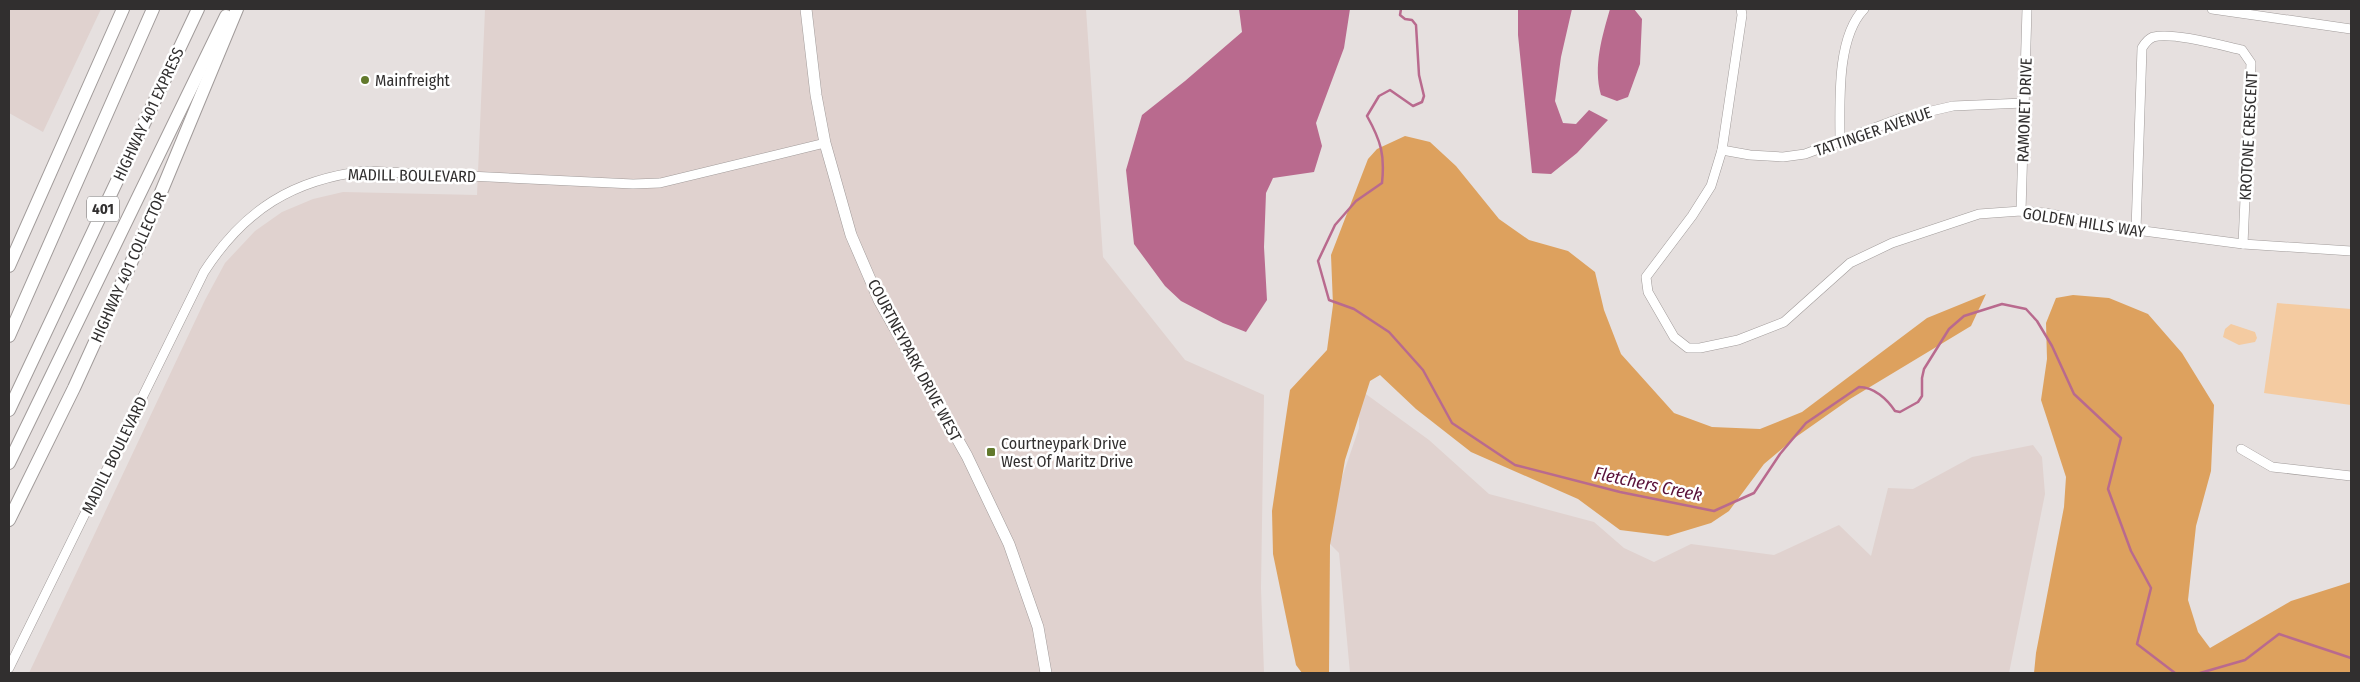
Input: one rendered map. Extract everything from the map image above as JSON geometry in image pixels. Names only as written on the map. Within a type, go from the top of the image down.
[{"type":"highway","points":[[9,266],[123,9]]},
{"type":"highway","name":"401","points":[[9,336],[153,9]]},
{"type":"highway","name":"HIGHWAY 401 EXPRESS","points":[[9,410],[198,9]]},
{"type":"highway","points":[[9,463],[229,9]]},
{"type":"highway","name":"HIGHWAY 401 COLLECTOR","points":[[9,520],[74,388],[140,243],[237,9]]},
{"type":"main road","name":"COURTNEYPARK DRIVE WEST","points":[[806,9],[816,95],[825,143],[852,236],[879,300],[967,456],[1009,544],[1038,627],[1046,673]]},
{"type":"street","name":"GOLDEN HILLS WAY","points":[[1741,9],[1742,15],[1722,150],[1710,186],[1692,216],[1646,277],[1648,292],[1674,337],[1688,348],[1700,348],[1738,340],[1784,322],[1850,263],[1892,243],[1979,214],[2021,211],[2045,213],[2136,230],[2243,244],[2351,251]]},
{"type":"street","points":[[1840,142],[1840,99],[1846,43],[1855,18],[1864,9]]},
{"type":"street","name":"RAMONET DRIVE","points":[[2021,211],[2027,9]]},
{"type":"street","points":[[2212,9],[2351,29]]},
{"type":"street","name":"KROTONE CRESCENT","points":[[2136,230],[2142,48],[2146,41],[2154,37],[2184,38],[2242,50],[2251,63],[2243,244]]},
{"type":"street","name":"TATTINGER AVENUE","points":[[1722,150],[1750,156],[1783,157],[1805,154],[1901,118],[1953,106],[2024,103]]},
{"type":"street","name":"MADILL BOULEVARD","points":[[9,668],[204,272],[234,232],[260,209],[278,197],[316,180],[337,174],[366,171],[633,184],[660,183],[825,143]]},
{"type":"street","points":[[2242,449],[2272,467],[2351,476]]},
{"type":"shaded area","points":[[9,9],[101,9],[43,132],[9,113]]},
{"type":"shaded area","points":[[485,9],[1086,9],[1103,257],[1185,360],[1264,395],[1261,588],[1264,673],[29,673],[205,300],[225,263],[255,231],[282,212],[313,199],[343,192],[477,195]]},
{"type":"shaded area","points":[[1239,9],[1350,9],[1344,48],[1316,123],[1322,146],[1314,172],[1273,178],[1266,193],[1264,247],[1267,300],[1246,332],[1223,323],[1181,301],[1165,286],[1134,244],[1126,170],[1142,115],[1242,32]]},
{"type":"shaded area","points":[[1518,9],[1572,9],[1561,57],[1555,101],[1563,123],[1576,124],[1589,110],[1608,120],[1577,153],[1551,174],[1532,173],[1518,35]]},
{"type":"shaded area","points":[[1610,9],[1634,9],[1642,19],[1640,64],[1628,97],[1617,101],[1601,95],[1598,73],[1598,62],[1604,30]]},
{"type":"shaded area","points":[[1405,136],[1430,142],[1456,166],[1499,219],[1529,240],[1568,251],[1595,272],[1604,310],[1621,354],[1674,413],[1712,427],[1760,429],[1802,412],[1927,318],[1986,294],[1971,326],[1850,399],[1796,437],[1764,464],[1729,511],[1711,523],[1668,536],[1620,530],[1578,499],[1471,452],[1416,409],[1380,375],[1370,381],[1345,460],[1330,545],[1329,673],[1302,673],[1296,665],[1273,554],[1272,511],[1290,390],[1327,350],[1333,305],[1331,255],[1368,159],[1377,149]]},
{"type":"shaded area","points":[[2073,295],[2109,298],[2148,314],[2182,353],[2214,405],[2211,471],[2196,526],[2188,600],[2198,632],[2210,648],[2291,601],[2351,582],[2351,673],[2034,673],[2036,653],[2064,507],[2066,477],[2041,400],[2047,359],[2046,323],[2056,298]]},
{"type":"shaded area","points":[[2277,303],[2351,309],[2351,405],[2264,393]]},
{"type":"shaded area","points":[[2231,324],[2255,332],[2257,338],[2255,342],[2239,345],[2223,337],[2225,329]]},
{"type":"shaded area","points":[[1359,389],[1429,440],[1489,494],[1594,522],[1624,548],[1654,562],[1691,544],[1774,555],[1839,525],[1871,556],[1888,488],[1913,489],[1972,457],[2033,445],[2042,457],[2045,494],[2009,673],[1350,673],[1339,553],[1322,536],[1359,428]]},
{"type":"waterway","name":"Fletchers Creek","points":[[1401,9],[1400,15],[1405,19],[1412,20],[1416,25],[1419,75],[1424,96],[1422,102],[1413,106],[1390,90],[1379,96],[1367,116],[1381,148],[1383,164],[1382,183],[1356,201],[1335,225],[1318,261],[1329,300],[1354,309],[1389,332],[1423,370],[1452,423],[1515,465],[1620,492],[1714,511],[1754,493],[1780,454],[1806,423],[1859,387],[1870,389],[1880,394],[1895,411],[1900,412],[1918,402],[1922,396],[1924,369],[1949,329],[1964,316],[2002,304],[2026,309],[2037,321],[2052,346],[2074,394],[2121,438],[2108,489],[2131,551],[2151,588],[2137,644],[2175,673]]},
{"type":"waterway","name":"Fletchers Creek","points":[[2200,673],[2245,660],[2279,634],[2351,658]]},
{"type":"place","name":"Mainfreight","points":[[365,80]]},
{"type":"place","name":"Courtneypark Drive West Of Maritz Drive","points":[[991,452]]}]
